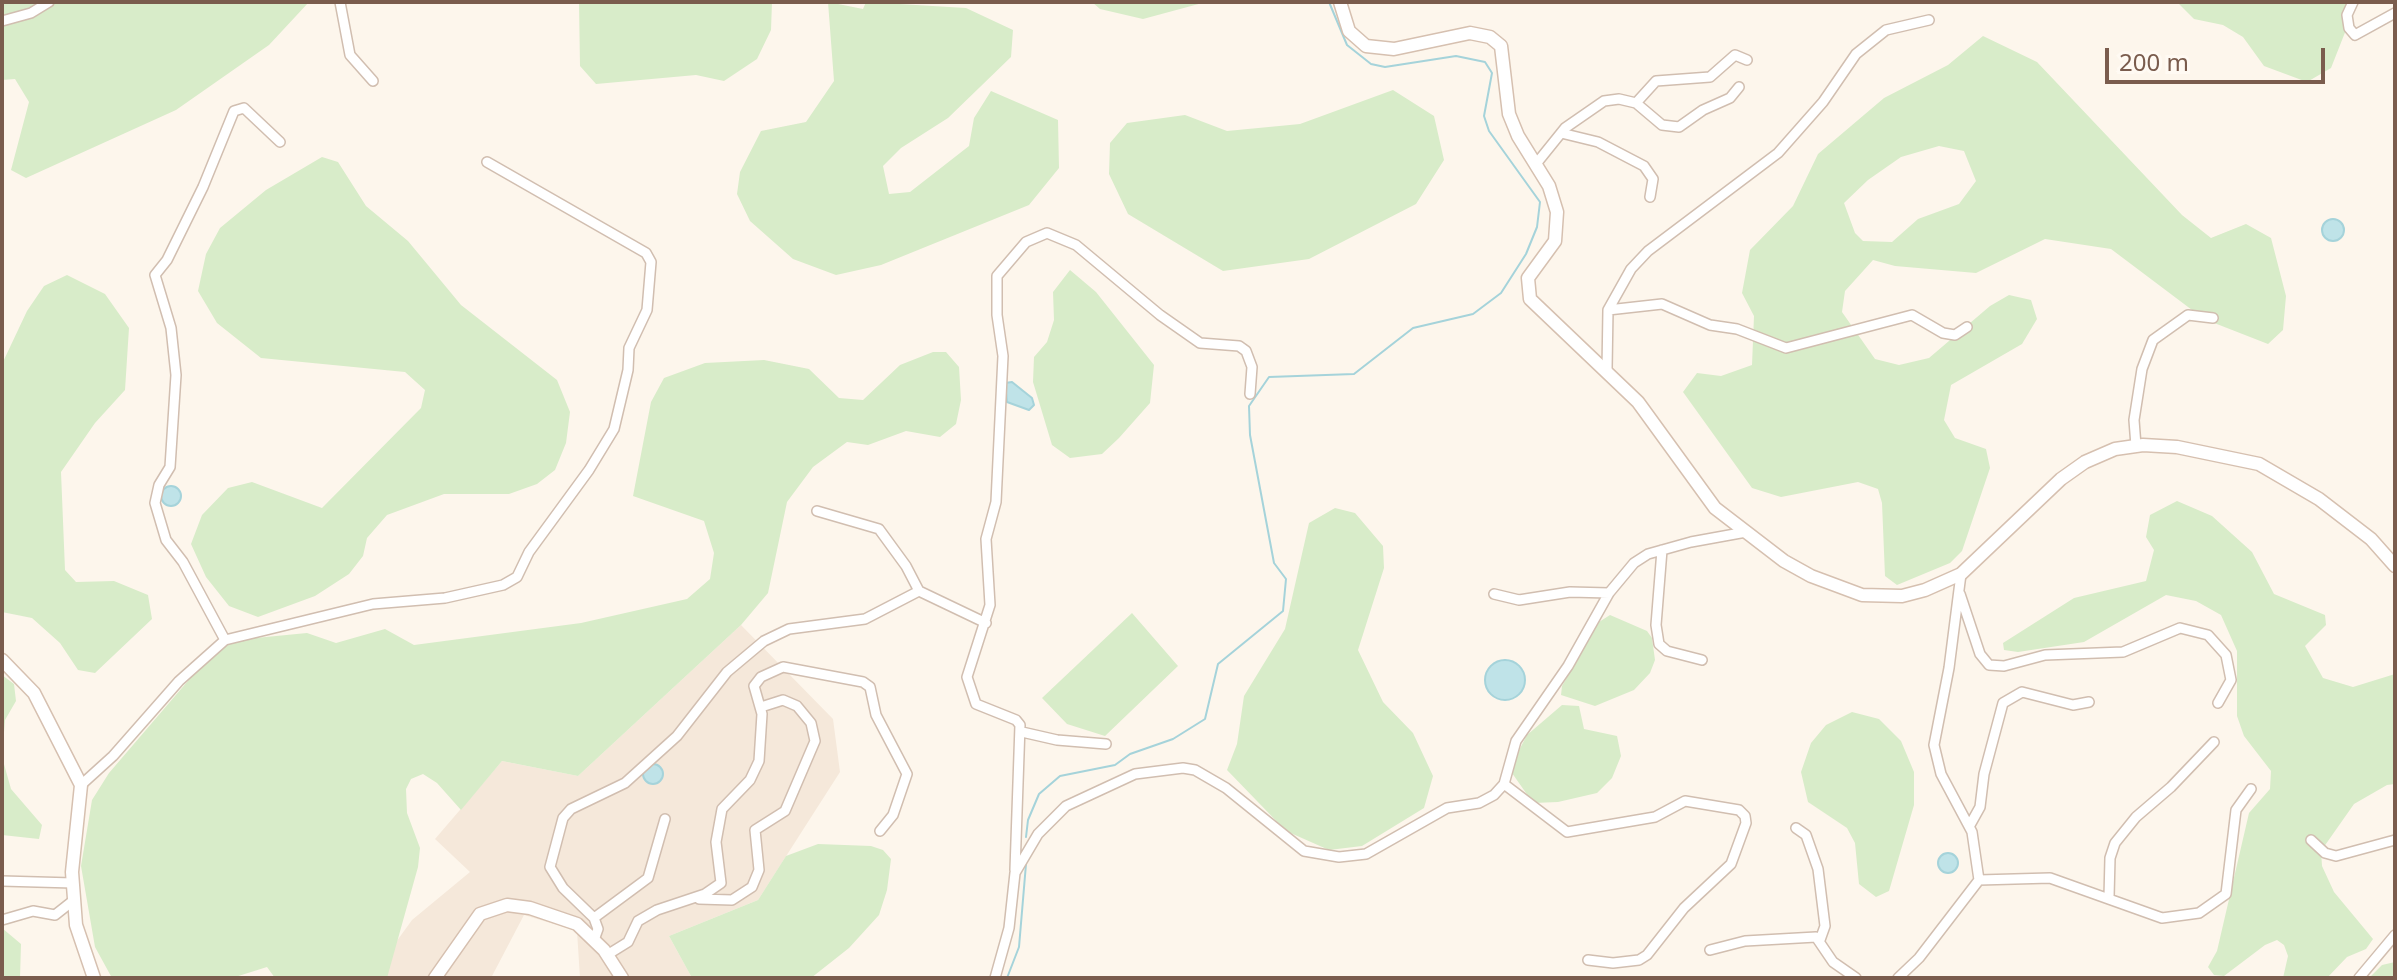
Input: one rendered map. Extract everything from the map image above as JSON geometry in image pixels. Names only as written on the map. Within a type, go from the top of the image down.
[{"type":"street","points":[[2,21],[31,13],[49,2]]},
{"type":"street","points":[[340,2],[350,55],[373,81]]},
{"type":"street","points":[[1340,2],[1349,31],[1366,46],[1394,49],[1470,33],[1497,41],[1505,56],[1505,92],[1509,114],[1555,200],[1558,229],[1555,241],[1528,278],[1527,292],[1534,305],[1607,369],[1638,402],[1704,495],[1746,532],[1811,576],[1862,595],[1902,596],[1961,574],[2072,471],[2102,453],[2136,446],[2177,447],[2259,464],[2319,499],[2371,539],[2395,566]]},
{"type":"street","points":[[2353,2],[2347,15],[2349,28],[2355,35],[2395,13]]},
{"type":"street","points":[[1607,369],[1608,310],[1616,292],[1648,251],[1778,153],[1823,102],[1856,54],[1886,30],[1929,20]]},
{"type":"street","points":[[1636,103],[1656,81],[1710,77],[1735,55],[1747,60]]},
{"type":"street","points":[[1536,164],[1561,133],[1604,101],[1619,99],[1636,103],[1666,127],[1679,127],[1703,110],[1730,98],[1739,87]]},
{"type":"street","points":[[225,640],[183,562],[166,540],[155,503],[159,485],[170,467],[176,375],[171,328],[155,275],[167,260],[203,187],[234,111],[244,108],[280,142]]},
{"type":"street","points":[[1561,133],[1609,146],[1644,166],[1653,179],[1650,197]]},
{"type":"street","points":[[81,785],[113,756],[179,681],[225,640],[373,604],[445,598],[503,585],[517,577],[529,552],[562,512],[614,429],[628,370],[629,348],[647,310],[653,274],[651,262],[646,253],[487,162]]},
{"type":"street","points":[[995,978],[1009,928],[1015,873],[1014,842],[1020,806],[1022,732],[1016,720],[976,704],[968,690],[970,659],[986,623],[990,605],[986,539],[996,502],[1003,356],[995,291],[997,276],[1005,262],[1026,242],[1047,233],[1076,245],[1160,315],[1200,343],[1239,346],[1246,351],[1252,367],[1250,394]]},
{"type":"street","points":[[1608,310],[1662,304],[1710,325],[1737,329],[1786,348],[1912,315],[1943,333],[1955,335],[1967,327]]},
{"type":"street","points":[[2136,446],[2134,420],[2142,369],[2153,340],[2188,315],[2213,318]]},
{"type":"street","points":[[817,511],[884,533],[919,591],[986,623]]},
{"type":"street","points":[[1015,873],[1038,834],[1066,806],[1135,774],[1167,767],[1183,768],[1207,776],[1304,851],[1339,857],[1366,854],[1447,808],[1479,803],[1494,795],[1504,784],[1516,741],[1568,666],[1609,593],[1634,563],[1662,550],[1746,532]]},
{"type":"street","points":[[1662,550],[1656,625],[1659,644],[1667,651],[1702,660]]},
{"type":"street","points":[[1898,978],[1919,958],[1979,880],[1970,825],[1941,774],[1934,745],[1961,574]]},
{"type":"street","points":[[594,940],[598,929],[594,918],[563,888],[550,867],[567,812],[619,788],[677,736],[711,690],[764,641],[789,629],[865,619],[919,591]]},
{"type":"street","points":[[1494,594],[1519,600],[1570,592],[1609,593]]},
{"type":"street","points":[[1960,594],[1980,654],[1989,665],[2004,666],[2045,655],[2123,652],[2180,628],[2208,635],[2226,655],[2231,680],[2218,703]]},
{"type":"street","points":[[2,660],[34,693],[81,785],[74,900],[76,925],[94,978]]},
{"type":"street","points":[[607,955],[628,942],[638,921],[721,883],[716,830],[727,801],[756,770],[761,707],[754,686],[761,677],[783,667],[863,682],[870,687],[876,715],[907,774],[893,815],[880,831]]},
{"type":"street","points":[[1970,825],[1980,807],[1984,774],[1994,748],[1996,720],[2003,703],[2022,692],[2073,705],[2089,702]]},
{"type":"street","points":[[691,899],[732,900],[752,887],[759,870],[755,830],[785,811],[815,741],[811,723],[797,706],[783,700],[761,707]]},
{"type":"street","points":[[1022,732],[1057,740],[1106,744]]},
{"type":"street","points":[[2109,897],[2110,858],[2115,843],[2136,817],[2163,795],[2214,742]]},
{"type":"street","points":[[1504,784],[1567,832],[1655,817],[1685,801],[1739,810],[1745,816],[1746,823],[1731,864],[1684,908],[1647,955],[1639,960],[1613,963],[1588,960]]},
{"type":"street","points":[[1979,880],[2050,878],[2169,918],[2199,913],[2219,902],[2226,894],[2236,810],[2251,789]]},
{"type":"street","points":[[594,918],[648,878],[665,819]]},
{"type":"street","points":[[1796,828],[1806,835],[1818,869],[1825,926],[1820,940]]},
{"type":"street","points":[[2311,840],[2325,853],[2336,856],[2395,840]]},
{"type":"street","points":[[2,881],[73,883]]},
{"type":"street","points":[[2,920],[33,911],[55,915],[74,900]]},
{"type":"street","points":[[435,978],[465,931],[480,914],[492,908],[530,908],[577,924],[607,955],[622,978]]},
{"type":"street","points":[[2359,978],[2395,935]]},
{"type":"street","points":[[1710,950],[1745,941],[1810,936],[1820,940],[1833,962],[1856,978]]},
{"type":"shaded area","points":[[741,625],[833,719],[840,772],[758,900],[669,936],[692,978],[580,978],[577,931],[524,915],[491,978],[370,978],[412,920],[470,872],[435,839],[502,761],[578,776]]},
{"type":"green space","points":[[2,2],[309,2],[269,45],[176,110],[26,178],[11,170],[29,102],[15,79],[2,80]]},
{"type":"green space","points":[[579,2],[772,2],[771,30],[757,59],[724,81],[696,75],[596,84],[580,66]]},
{"type":"green space","points":[[828,2],[863,9],[866,2],[966,8],[1013,30],[1011,57],[948,118],[901,148],[883,166],[889,194],[910,192],[969,146],[974,118],[991,91],[1058,120],[1059,168],[1029,205],[881,265],[836,275],[793,259],[750,221],[737,194],[740,172],[761,131],[806,122],[834,81]]},
{"type":"green space","points":[[1092,2],[1206,2],[1143,19],[1100,9]]},
{"type":"green space","points":[[2177,2],[2357,2],[2331,68],[2307,82],[2264,66],[2243,37],[2223,25],[2194,19]]},
{"type":"green space","points":[[1983,36],[2037,62],[2182,215],[2211,238],[2246,224],[2271,238],[2286,296],[2283,330],[2268,344],[2204,319],[2111,249],[2045,239],[1976,273],[1895,266],[1873,260],[1845,291],[1842,312],[1875,359],[1899,365],[1929,358],[1990,306],[2009,295],[2031,300],[2037,319],[2022,344],[1951,385],[1944,420],[1955,438],[1986,449],[1990,468],[1962,551],[1950,563],[1897,585],[1885,576],[1882,503],[1878,489],[1858,482],[1781,497],[1752,488],[1683,392],[1697,373],[1721,376],[1752,365],[1754,316],[1742,293],[1750,250],[1793,206],[1818,154],[1884,98],[1948,65]],"holes":[[[1939,146],[1964,151],[1976,181],[1959,204],[1918,219],[1892,242],[1863,241],[1855,233],[1844,203],[1868,180],[1901,157]]]},
{"type":"green space","points":[[1393,90],[1434,116],[1444,160],[1416,204],[1309,259],[1223,271],[1128,214],[1109,174],[1110,143],[1127,123],[1185,115],[1227,131],[1300,124]]},
{"type":"green space","points":[[322,157],[338,162],[366,206],[408,241],[461,305],[557,380],[570,412],[566,443],[555,470],[537,484],[509,494],[444,494],[387,515],[367,538],[363,556],[349,574],[315,596],[258,617],[229,606],[206,577],[191,544],[202,515],[228,488],[252,482],[322,508],[421,408],[425,390],[405,372],[261,358],[217,323],[198,291],[206,254],[220,228],[266,190]]},
{"type":"green space","points":[[1070,270],[1096,292],[1154,365],[1150,403],[1119,438],[1102,454],[1070,458],[1052,445],[1033,382],[1034,357],[1047,342],[1054,320],[1053,292]]},
{"type":"green space","points":[[67,275],[105,294],[129,328],[125,390],[95,423],[61,472],[65,570],[76,582],[114,581],[148,595],[152,619],[95,673],[78,670],[60,643],[32,618],[2,612],[2,364],[27,311],[44,286]]},
{"type":"green space","points":[[933,352],[946,352],[959,367],[961,400],[956,424],[940,437],[906,431],[868,445],[847,442],[813,467],[787,502],[768,593],[741,625],[578,776],[502,761],[461,810],[437,783],[423,774],[411,779],[406,789],[407,813],[420,848],[418,867],[387,978],[275,978],[267,967],[232,978],[112,978],[95,947],[81,866],[92,800],[109,773],[211,654],[235,640],[307,633],[336,643],[385,629],[414,645],[581,623],[687,599],[710,579],[714,553],[704,521],[633,496],[651,402],[664,378],[705,363],[764,360],[809,369],[839,398],[863,400],[900,365]]},
{"type":"green space","points":[[2177,501],[2212,516],[2252,552],[2274,594],[2325,615],[2326,625],[2305,646],[2323,678],[2353,687],[2395,674],[2395,784],[2387,785],[2354,804],[2321,851],[2322,866],[2334,892],[2373,939],[2366,949],[2347,957],[2327,978],[2283,978],[2288,956],[2284,945],[2277,940],[2265,945],[2224,976],[2214,975],[2208,967],[2217,951],[2249,813],[2270,789],[2271,771],[2244,736],[2237,716],[2237,651],[2221,615],[2196,601],[2166,595],[2084,642],[2018,652],[2004,650],[2003,643],[2074,598],[2146,581],[2154,550],[2146,537],[2150,515]]},
{"type":"green space","points":[[1335,508],[1355,513],[1383,546],[1384,568],[1358,650],[1383,702],[1413,733],[1433,776],[1424,808],[1362,846],[1329,850],[1286,831],[1227,770],[1237,744],[1244,696],[1285,629],[1309,523]]},
{"type":"green space","points":[[1132,613],[1178,666],[1105,736],[1067,724],[1042,698]]},
{"type":"green space","points":[[1610,615],[1647,631],[1652,638],[1655,660],[1650,673],[1634,690],[1595,706],[1561,695],[1562,686],[1599,622]]},
{"type":"green space","points":[[2,675],[14,684],[16,701],[5,720],[2,757]]},
{"type":"green space","points":[[1562,705],[1579,706],[1584,729],[1617,736],[1621,756],[1612,778],[1597,793],[1558,802],[1533,803],[1512,773],[1515,758],[1527,735]]},
{"type":"green space","points":[[1852,712],[1879,719],[1901,741],[1914,772],[1914,805],[1889,891],[1876,897],[1859,884],[1855,843],[1847,828],[1808,802],[1801,772],[1811,743],[1826,725]]},
{"type":"green space","points":[[2,757],[11,789],[42,825],[39,839],[2,835]]},
{"type":"green space","points":[[818,844],[871,846],[883,850],[891,859],[887,890],[879,915],[849,948],[811,978],[692,978],[669,936],[758,900],[786,856]]},
{"type":"green space","points":[[2,928],[21,944],[20,978],[2,978]]},
{"type":"green space","points":[[2395,962],[2395,978],[2369,978],[2382,965]]},
{"type":"water","points":[[2333,219],[2344,230],[2333,241],[2322,230]]},
{"type":"water","points":[[1012,382],[1032,398],[1034,405],[1029,410],[1007,402],[1005,383]]},
{"type":"water","points":[[171,486],[178,489],[181,496],[178,503],[171,506],[164,503],[161,496],[164,489]]},
{"type":"water","points":[[1505,660],[1519,666],[1525,680],[1519,694],[1505,700],[1491,694],[1485,680],[1491,666]]},
{"type":"water","points":[[649,764],[657,764],[663,774],[657,784],[649,784],[643,778],[643,770]]},
{"type":"water","points":[[1944,853],[1952,853],[1958,863],[1952,873],[1944,873],[1938,867],[1938,859]]},
{"type":"waterway","points":[[1026,837],[1028,820],[1039,794],[1060,776],[1115,765],[1130,754],[1173,739],[1205,719],[1218,664],[1283,611],[1286,579],[1274,563],[1250,435],[1249,406],[1269,377],[1354,374],[1413,328],[1473,314],[1501,293],[1526,254],[1537,227],[1540,202],[1489,131],[1484,116],[1492,73],[1485,62],[1456,56],[1385,67],[1371,64],[1347,45],[1329,2]]},
{"type":"waterway","points":[[1007,978],[1019,947],[1026,864]]}]
